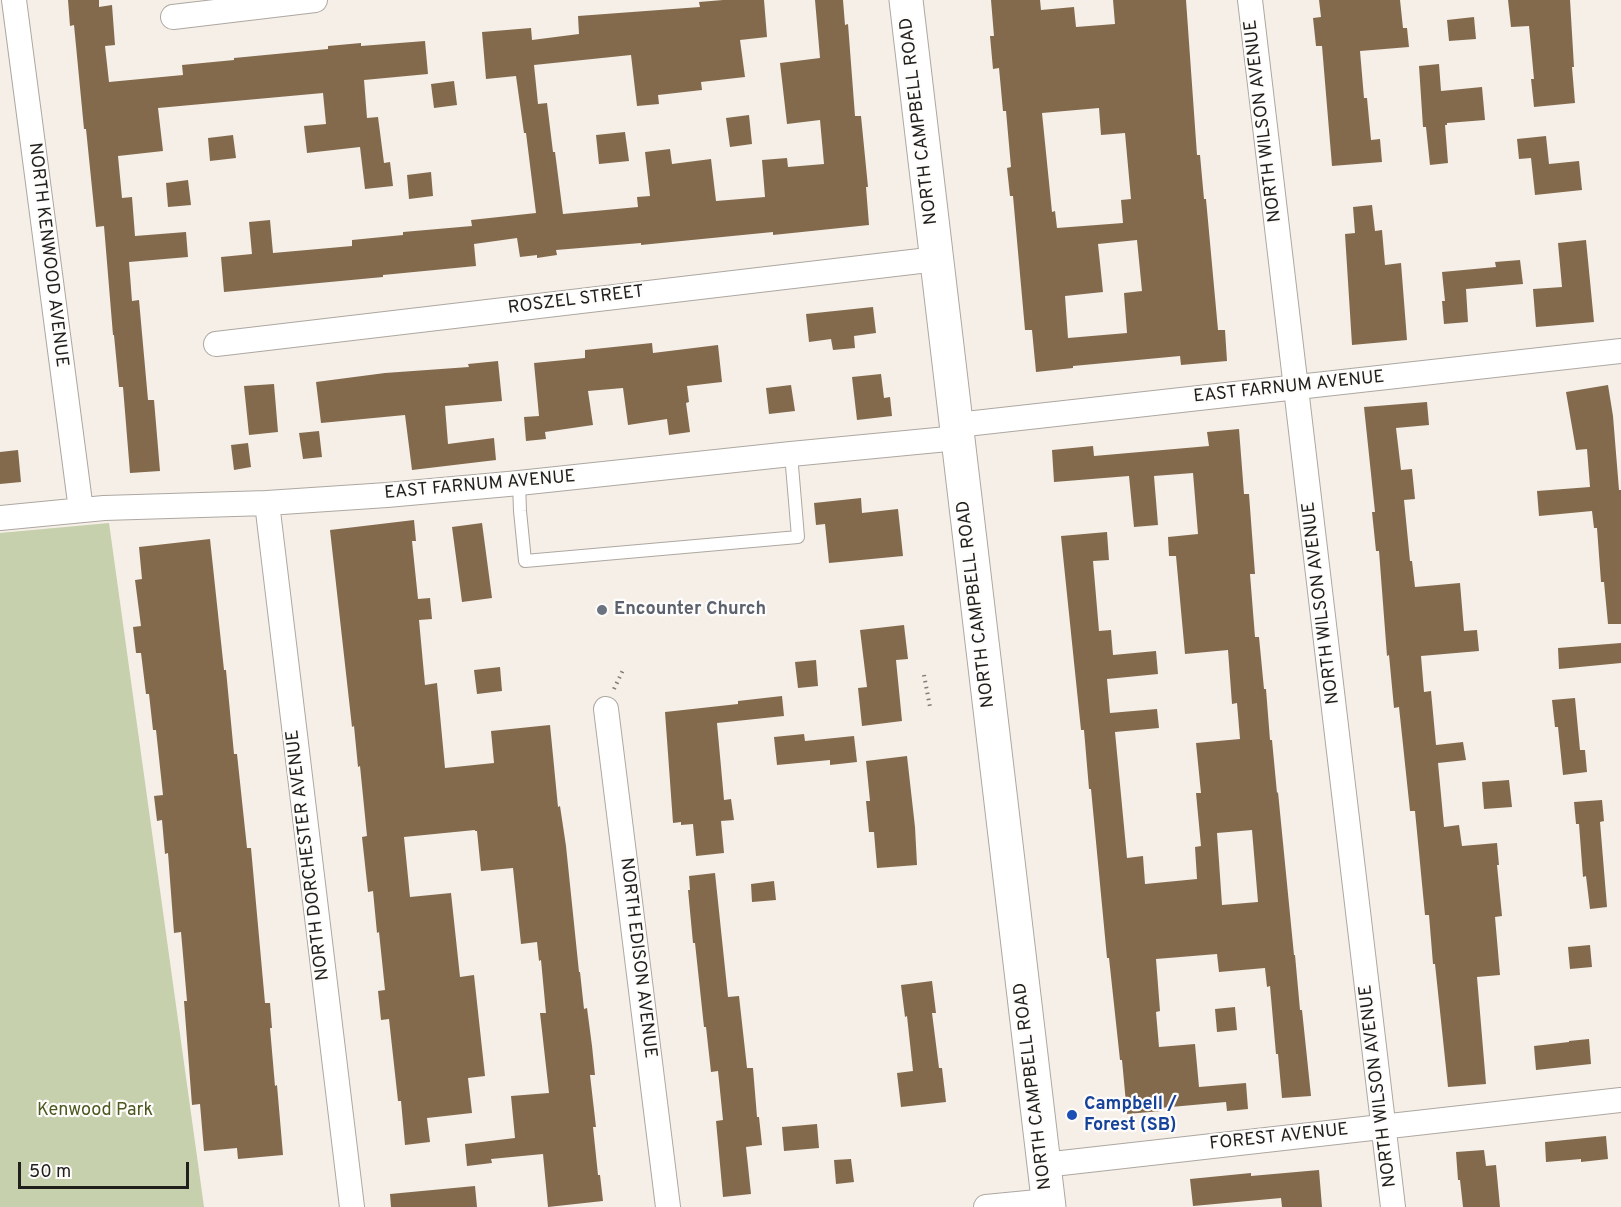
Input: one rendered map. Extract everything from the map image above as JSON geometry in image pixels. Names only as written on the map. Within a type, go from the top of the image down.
[{"type":"street","name":"NORTH KENWOOD AVENUE","points":[[14,0],[81,510]]},
{"type":"street","points":[[173,17],[315,0]]},
{"type":"street","name":"NORTH CAMPBELL ROAD","points":[[906,0],[1048,1204]]},
{"type":"street","name":"NORTH WILSON AVENUE","points":[[1250,0],[1393,1207]]},
{"type":"street","name":"ROSZEL STREET","points":[[216,344],[937,259]]},
{"type":"street","name":"EAST FARNUM AVENUE","points":[[0,518],[81,510],[267,503],[387,495],[519,483],[791,454],[1296,387],[1621,351]]},
{"type":"street","name":"NORTH DORCHESTER AVENUE","points":[[267,503],[352,1207]]},
{"type":"street","name":"NORTH EDISON AVENUE","points":[[606,710],[668,1207]]},
{"type":"street","name":"FOREST AVENUE","points":[[1044,1165],[1621,1100]]},
{"type":"street","points":[[986,1207],[1048,1204]]},
{"type":"lane","points":[[519,483],[525,561],[798,537],[791,454]]},
{"type":"path","points":[[924,675],[930,707]]},
{"type":"green space","name":"Kenwood Park","points":[[109,523],[204,1207],[0,1207],[0,533]]},
{"type":"building","points":[[68,0],[99,0],[99,7],[112,5],[115,45],[105,46],[109,82],[183,75],[182,65],[234,60],[234,58],[328,49],[328,46],[361,43],[361,46],[425,41],[428,74],[364,80],[367,118],[378,117],[384,163],[390,162],[393,186],[365,189],[360,147],[307,153],[304,126],[326,124],[323,93],[158,108],[163,151],[118,156],[122,198],[132,197],[135,236],[186,232],[188,257],[129,262],[132,301],[139,300],[148,400],[154,400],[160,471],[130,473],[123,387],[119,387],[113,335],[104,226],[96,227],[74,25],[70,26]]},
{"type":"building","points":[[764,0],[767,37],[740,40],[745,77],[701,82],[702,90],[658,95],[659,104],[637,106],[631,55],[534,65],[538,104],[547,103],[563,214],[638,207],[637,197],[650,196],[645,152],[670,149],[672,164],[711,159],[716,201],[765,197],[762,160],[787,158],[788,167],[824,164],[820,120],[787,124],[780,63],[820,58],[815,0],[843,0],[845,25],[848,24],[855,116],[861,116],[869,225],[773,235],[773,232],[641,245],[641,243],[556,250],[557,255],[537,258],[537,255],[520,257],[517,238],[474,244],[476,266],[224,292],[221,257],[252,254],[249,222],[270,220],[273,253],[352,246],[352,240],[403,235],[403,232],[472,226],[471,220],[536,213],[516,76],[486,79],[482,32],[531,28],[532,40],[579,34],[578,16],[700,7],[699,2]]},
{"type":"building","points":[[991,0],[1040,0],[1041,10],[1074,7],[1076,27],[1115,24],[1113,0],[1186,0],[1197,155],[1200,155],[1204,199],[1206,199],[1218,330],[1225,330],[1227,361],[1181,365],[1180,356],[1073,366],[1073,368],[1036,372],[1032,330],[1025,330],[1013,196],[1010,196],[1007,168],[1011,167],[1006,111],[1003,111],[999,68],[993,69],[990,36],[994,36]],"holes":[[[1099,108],[1101,135],[1125,133],[1131,199],[1121,200],[1123,223],[1057,228],[1055,211],[1052,212],[1042,113]],[[1137,240],[1142,291],[1124,293],[1127,333],[1068,338],[1065,296],[1103,292],[1098,244]]]},
{"type":"building","points":[[1319,0],[1400,0],[1403,28],[1407,28],[1409,47],[1360,51],[1371,140],[1380,139],[1382,162],[1332,166],[1322,46],[1316,46],[1313,18],[1321,17]]},
{"type":"building","points":[[1508,0],[1570,0],[1575,103],[1534,107],[1529,26],[1511,27]]},
{"type":"building","points":[[1474,17],[1476,39],[1449,41],[1447,20]]},
{"type":"building","points":[[1439,64],[1441,91],[1482,87],[1485,120],[1447,123],[1445,125],[1448,163],[1430,165],[1426,127],[1423,127],[1419,66]]},
{"type":"building","points":[[454,81],[457,105],[434,108],[431,84]]},
{"type":"building","points":[[749,115],[752,144],[730,147],[726,118]]},
{"type":"building","points":[[625,132],[629,161],[599,164],[596,135]]},
{"type":"building","points":[[233,135],[236,158],[210,161],[208,138]]},
{"type":"building","points":[[1546,136],[1549,164],[1579,161],[1582,190],[1535,195],[1531,158],[1519,159],[1517,139]]},
{"type":"building","points":[[431,172],[433,196],[409,199],[407,175]]},
{"type":"building","points":[[188,180],[191,205],[168,207],[166,183]]},
{"type":"building","points":[[1372,205],[1375,231],[1382,230],[1385,265],[1401,263],[1407,340],[1352,345],[1345,234],[1355,233],[1353,207]]},
{"type":"building","points":[[1586,240],[1594,322],[1536,327],[1533,289],[1562,287],[1558,243]]},
{"type":"building","points":[[1520,260],[1523,284],[1466,289],[1468,322],[1444,324],[1442,301],[1445,301],[1442,272],[1496,267],[1495,262]]},
{"type":"building","points":[[873,307],[876,333],[854,336],[855,348],[833,350],[831,339],[809,342],[806,314]]},
{"type":"building","points":[[652,343],[653,353],[718,345],[722,382],[687,386],[689,402],[686,403],[690,432],[669,435],[667,419],[628,425],[623,388],[588,391],[593,425],[545,432],[546,439],[526,441],[524,417],[539,416],[534,363],[585,358],[585,350]]},
{"type":"building","points":[[498,361],[502,401],[445,406],[448,444],[494,438],[496,460],[412,470],[405,415],[321,423],[316,382],[385,373],[469,367],[468,364]]},
{"type":"building","points":[[881,374],[884,398],[890,397],[892,416],[857,420],[852,377]]},
{"type":"building","points":[[274,384],[278,432],[249,435],[244,386]]},
{"type":"building","points":[[791,385],[795,411],[769,414],[766,388]]},
{"type":"building","points":[[1608,385],[1619,490],[1621,490],[1621,624],[1608,624],[1604,582],[1601,582],[1597,528],[1594,528],[1592,511],[1539,516],[1537,491],[1590,487],[1587,449],[1576,450],[1566,392]]},
{"type":"building","points":[[1427,402],[1429,425],[1396,428],[1401,470],[1412,469],[1415,499],[1404,500],[1415,587],[1460,583],[1464,631],[1477,630],[1479,651],[1421,656],[1424,692],[1431,691],[1436,745],[1463,742],[1466,760],[1438,763],[1444,827],[1459,825],[1462,846],[1497,843],[1502,916],[1495,917],[1500,975],[1477,977],[1486,1084],[1448,1087],[1429,915],[1425,915],[1415,811],[1410,811],[1399,707],[1394,708],[1389,655],[1387,656],[1364,407]]},
{"type":"building","points":[[1239,429],[1244,494],[1249,494],[1255,574],[1250,574],[1255,637],[1259,637],[1264,689],[1266,689],[1311,1096],[1282,1098],[1270,986],[1267,987],[1265,968],[1219,972],[1217,954],[1156,959],[1160,1011],[1156,1012],[1159,1047],[1195,1044],[1199,1087],[1246,1083],[1248,1109],[1227,1111],[1226,1102],[1160,1108],[1161,1111],[1127,1114],[1109,958],[1107,958],[1091,789],[1089,789],[1084,730],[1081,730],[1061,536],[1107,532],[1109,560],[1093,561],[1099,631],[1111,630],[1113,655],[1156,651],[1158,674],[1107,679],[1110,713],[1157,709],[1159,728],[1115,732],[1127,858],[1143,856],[1145,884],[1197,879],[1195,847],[1201,846],[1196,793],[1201,793],[1196,743],[1240,739],[1237,703],[1232,704],[1228,650],[1185,654],[1176,556],[1169,556],[1168,537],[1198,534],[1193,473],[1154,476],[1158,525],[1134,527],[1129,476],[1054,482],[1052,450],[1093,446],[1094,456],[1209,446],[1207,432]],"holes":[[[1252,830],[1258,902],[1222,905],[1217,833]]]},
{"type":"building","points":[[319,431],[322,457],[303,459],[299,433]]},
{"type":"building","points":[[248,443],[251,467],[234,470],[231,445]]},
{"type":"building","points":[[18,450],[21,482],[0,484],[0,452]]},
{"type":"building","points":[[861,498],[862,513],[898,509],[903,556],[829,563],[825,524],[816,525],[814,503]]},
{"type":"building","points":[[414,520],[416,541],[412,541],[418,599],[430,598],[432,619],[419,620],[425,685],[437,683],[445,768],[494,763],[491,731],[550,725],[579,972],[592,1046],[595,1075],[590,1075],[596,1127],[593,1127],[603,1201],[548,1207],[543,1154],[491,1159],[492,1163],[467,1166],[465,1144],[515,1138],[511,1096],[549,1093],[540,1013],[546,1013],[537,942],[521,944],[513,868],[481,871],[477,831],[475,830],[404,837],[410,897],[451,893],[460,977],[474,975],[485,1076],[468,1078],[472,1113],[427,1118],[430,1142],[405,1145],[389,1019],[381,1020],[378,991],[385,990],[379,932],[377,933],[373,891],[368,892],[362,837],[367,836],[360,766],[358,767],[354,726],[352,727],[330,530]]},
{"type":"building","points":[[482,523],[492,598],[462,602],[452,527]]},
{"type":"building","points":[[210,539],[234,754],[237,754],[247,848],[251,848],[265,1003],[270,1003],[272,1028],[270,1028],[283,1155],[238,1159],[237,1148],[204,1151],[200,1104],[192,1105],[181,932],[174,933],[168,853],[165,854],[162,820],[157,821],[154,796],[163,795],[156,730],[153,730],[149,694],[146,694],[141,653],[136,653],[133,627],[141,626],[135,580],[142,579],[139,547]]},
{"type":"building","points":[[904,625],[908,659],[896,660],[902,721],[862,726],[858,688],[867,687],[860,630]]},
{"type":"building","points":[[1621,643],[1621,663],[1559,669],[1558,648]]},
{"type":"building","points":[[816,660],[818,686],[798,688],[795,662]]},
{"type":"building","points":[[500,667],[502,691],[477,694],[474,670]]},
{"type":"building","points":[[782,696],[784,716],[717,723],[724,800],[731,799],[734,820],[721,821],[724,853],[696,856],[693,824],[673,823],[665,712],[738,704],[738,701]]},
{"type":"building","points":[[1575,698],[1580,750],[1585,750],[1587,772],[1563,775],[1558,727],[1555,727],[1552,700]]},
{"type":"building","points":[[804,734],[805,741],[854,736],[857,762],[830,765],[830,760],[777,765],[774,737]]},
{"type":"building","points":[[907,756],[917,865],[877,868],[874,832],[869,832],[866,801],[870,801],[866,761]]},
{"type":"building","points":[[1509,780],[1512,807],[1484,809],[1482,782]]},
{"type":"building","points":[[1602,800],[1604,821],[1600,822],[1607,907],[1590,909],[1586,876],[1583,877],[1579,824],[1576,824],[1574,802]]},
{"type":"building","points":[[715,873],[728,997],[739,996],[747,1068],[753,1068],[762,1145],[746,1147],[751,1194],[723,1197],[716,1121],[723,1120],[718,1071],[711,1072],[688,890],[690,890],[689,876]]},
{"type":"building","points":[[774,881],[776,900],[752,902],[751,884]]},
{"type":"building","points":[[1590,945],[1592,967],[1570,969],[1568,947]]},
{"type":"building","points":[[932,981],[936,1013],[932,1013],[946,1102],[901,1107],[897,1073],[913,1071],[901,985]]},
{"type":"building","points":[[1235,1007],[1237,1030],[1217,1032],[1215,1009]]},
{"type":"building","points":[[1589,1039],[1591,1064],[1536,1070],[1534,1046]]},
{"type":"building","points":[[817,1124],[819,1148],[784,1151],[782,1127]]},
{"type":"building","points":[[1606,1136],[1608,1159],[1546,1162],[1545,1142]]},
{"type":"building","points":[[1484,1150],[1486,1166],[1496,1165],[1500,1207],[1463,1207],[1456,1152]]},
{"type":"building","points":[[851,1159],[854,1182],[836,1184],[834,1160]]},
{"type":"building","points":[[1319,1170],[1322,1207],[1282,1207],[1281,1198],[1193,1206],[1190,1179]]},
{"type":"building","points":[[475,1186],[477,1207],[391,1207],[390,1194]]},
{"type":"place","name":"Encounter Church","points":[[602,610]]},
{"type":"place","name":"Campbell / Forest (SB)","points":[[1072,1115]]}]
